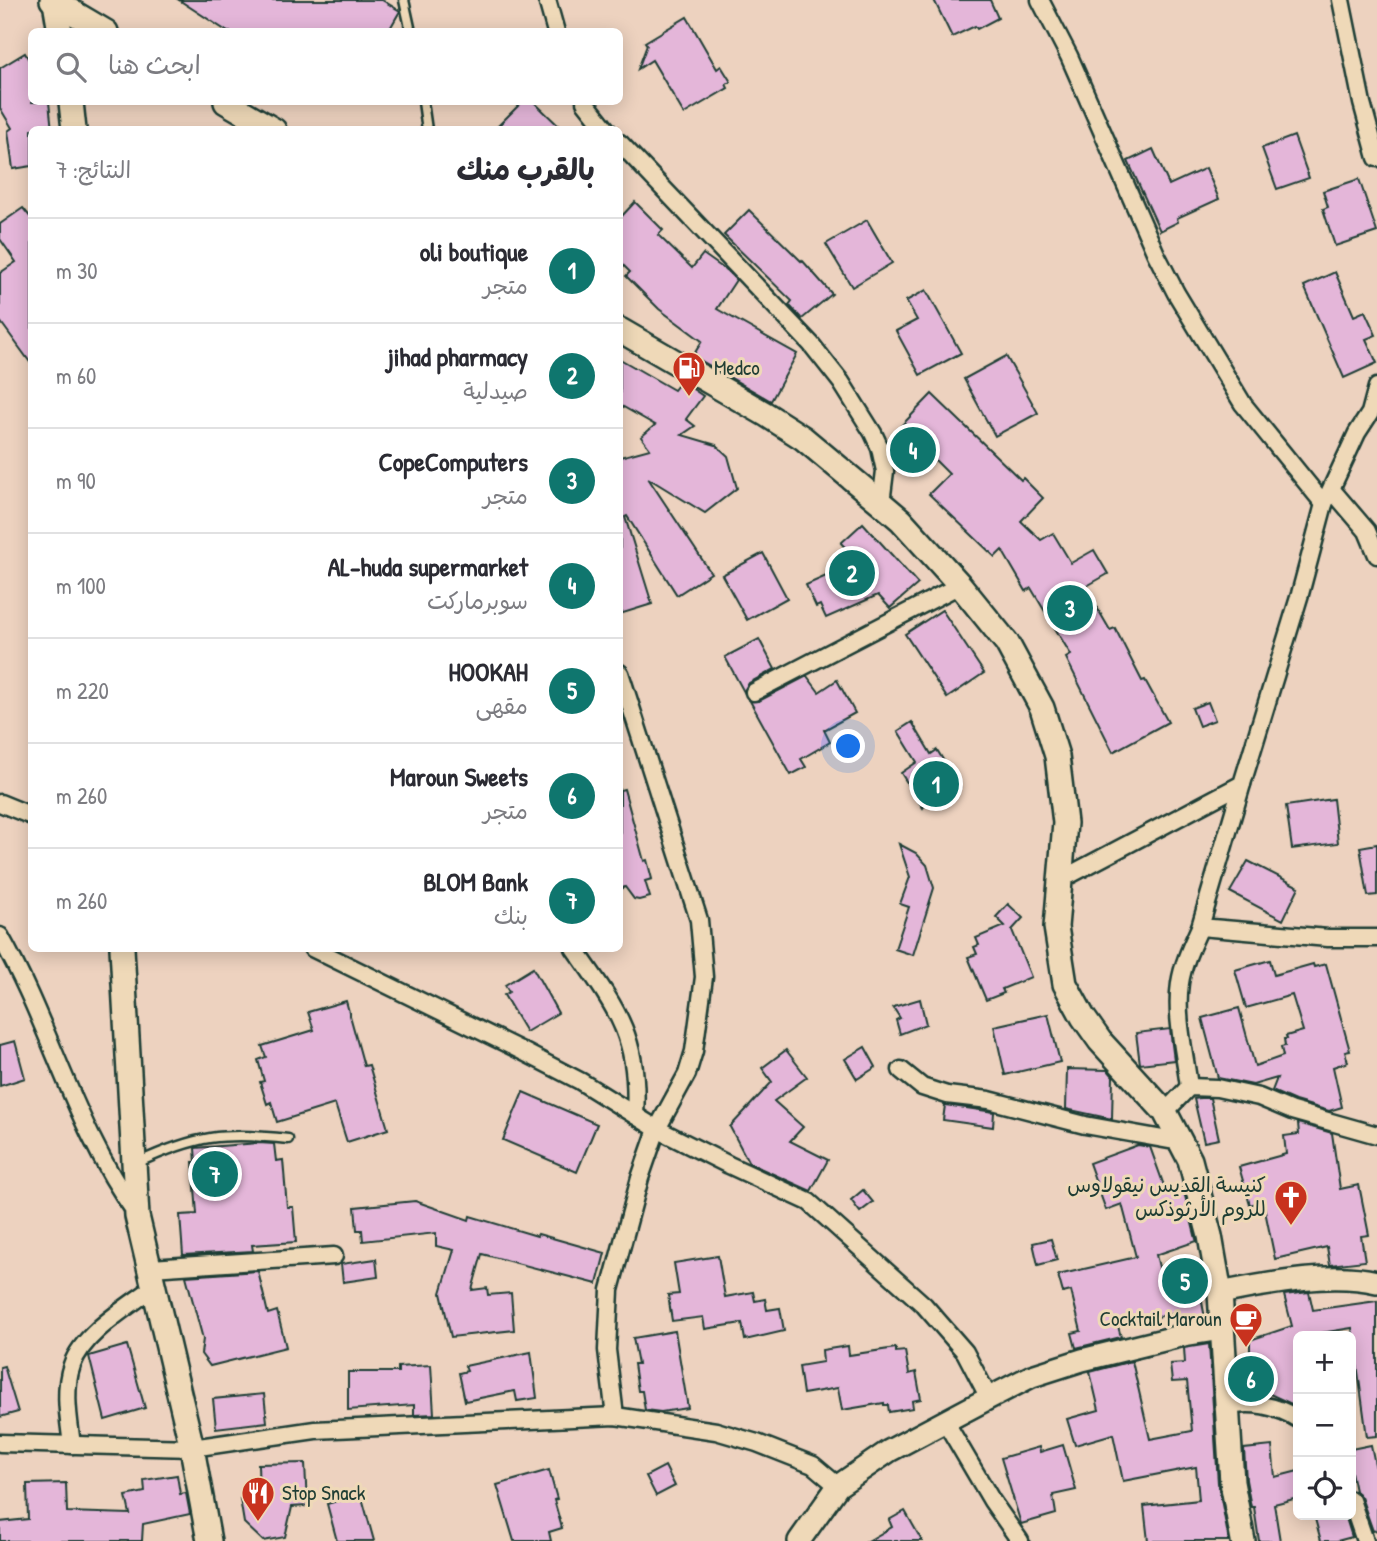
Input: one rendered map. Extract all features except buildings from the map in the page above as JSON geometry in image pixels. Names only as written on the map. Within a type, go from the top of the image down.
[{"type":"main road","points":[[54,1],[59,28]]},
{"type":"main road","points":[[54,1],[99,28]]},
{"type":"main road","points":[[72,105],[74,126]]},
{"type":"main road","points":[[231,105],[263,126]]},
{"type":"main road","points":[[623,332],[803,438],[901,520],[960,585],[1007,643],[1042,708],[1057,756],[1065,823],[1056,927],[1065,984],[1100,1041],[1165,1112],[1190,1160],[1200,1194],[1220,1293],[1232,1482],[1243,1541]]},
{"type":"main road","points":[[122,952],[138,1216],[192,1448],[209,1541]]},
{"type":"street","points":[[547,0],[555,28]]},
{"type":"street","points":[[1040,0],[1069,56],[1156,254],[1176,293],[1243,404],[1328,497],[1367,531],[1377,555]]},
{"type":"street","points":[[1341,0],[1362,103],[1377,158]]},
{"type":"street","points":[[587,105],[604,126]]},
{"type":"street","points":[[623,146],[803,335],[841,382],[880,447],[885,471],[881,503]]},
{"type":"street","points":[[1189,1087],[1180,1018],[1180,986],[1186,959],[1200,927],[1328,497],[1357,433],[1373,410],[1377,387]]},
{"type":"street","points":[[754,692],[960,585]]},
{"type":"street","points":[[615,1416],[607,1350],[610,1290],[640,1178],[657,1129],[687,1074],[694,1051],[705,978],[699,920],[623,682]]},
{"type":"street","points":[[1062,879],[1242,784]]},
{"type":"street","points":[[0,803],[28,814]]},
{"type":"street","points":[[1200,927],[1328,938],[1377,938]]},
{"type":"street","points":[[0,936],[36,1010],[96,1152],[138,1216]]},
{"type":"street","points":[[320,952],[580,1081],[657,1129],[809,1202],[925,1305],[965,1352],[989,1398]]},
{"type":"street","points":[[578,952],[610,999],[625,1029],[636,1070],[635,1115]]},
{"type":"street","points":[[901,1070],[922,1087],[947,1095],[989,1100],[1085,1125],[1180,1142]]},
{"type":"street","points":[[1165,1112],[1189,1087],[1217,1088],[1259,1097],[1292,1111],[1377,1136]]},
{"type":"street","points":[[72,1445],[67,1401],[72,1364],[101,1327],[152,1278],[334,1256]]},
{"type":"street","points":[[1220,1293],[1268,1284],[1307,1281],[1358,1278],[1377,1282]]},
{"type":"street","points":[[799,1541],[838,1486],[889,1451],[1032,1376],[1082,1360],[1170,1338],[1222,1329]]},
{"type":"street","points":[[1227,1406],[1243,1402],[1279,1410],[1293,1417]]},
{"type":"street","points":[[0,1443],[192,1448],[315,1430],[615,1416],[716,1431],[757,1443],[813,1465],[838,1486]]},
{"type":"street","points":[[945,1420],[992,1502],[1020,1541]]},
{"type":"street","points":[[1356,1515],[1365,1541]]},
{"type":"lane","points":[[404,0],[410,28]]},
{"type":"lane","points":[[424,105],[426,126]]},
{"type":"lane","points":[[134,1165],[185,1142],[210,1136],[247,1135],[288,1139]]},
{"type":"place","name":"Medco","points":[[689,398]]},
{"type":"place","name":"AL-huda supermarket","points":[[913,450]]},
{"type":"place","name":"jihad pharmacy","points":[[852,573]]},
{"type":"place","name":"CopeComputers","points":[[1070,608]]},
{"type":"place","name":"oli boutique","points":[[936,784]]},
{"type":"place","name":"BLOM Bank","points":[[215,1174]]},
{"type":"place","name":"كنيسة القديس نيقولاوس للروم الأرثوذكس","points":[[1291,1227]]},
{"type":"place","name":"HOOKAH","points":[[1185,1281]]},
{"type":"place","name":"Cocktail Maroun","points":[[1246,1349]]},
{"type":"place","name":"Maroun Sweets","points":[[1251,1379]]},
{"type":"place","name":"Stop Snack","points":[[258,1523]]}]
